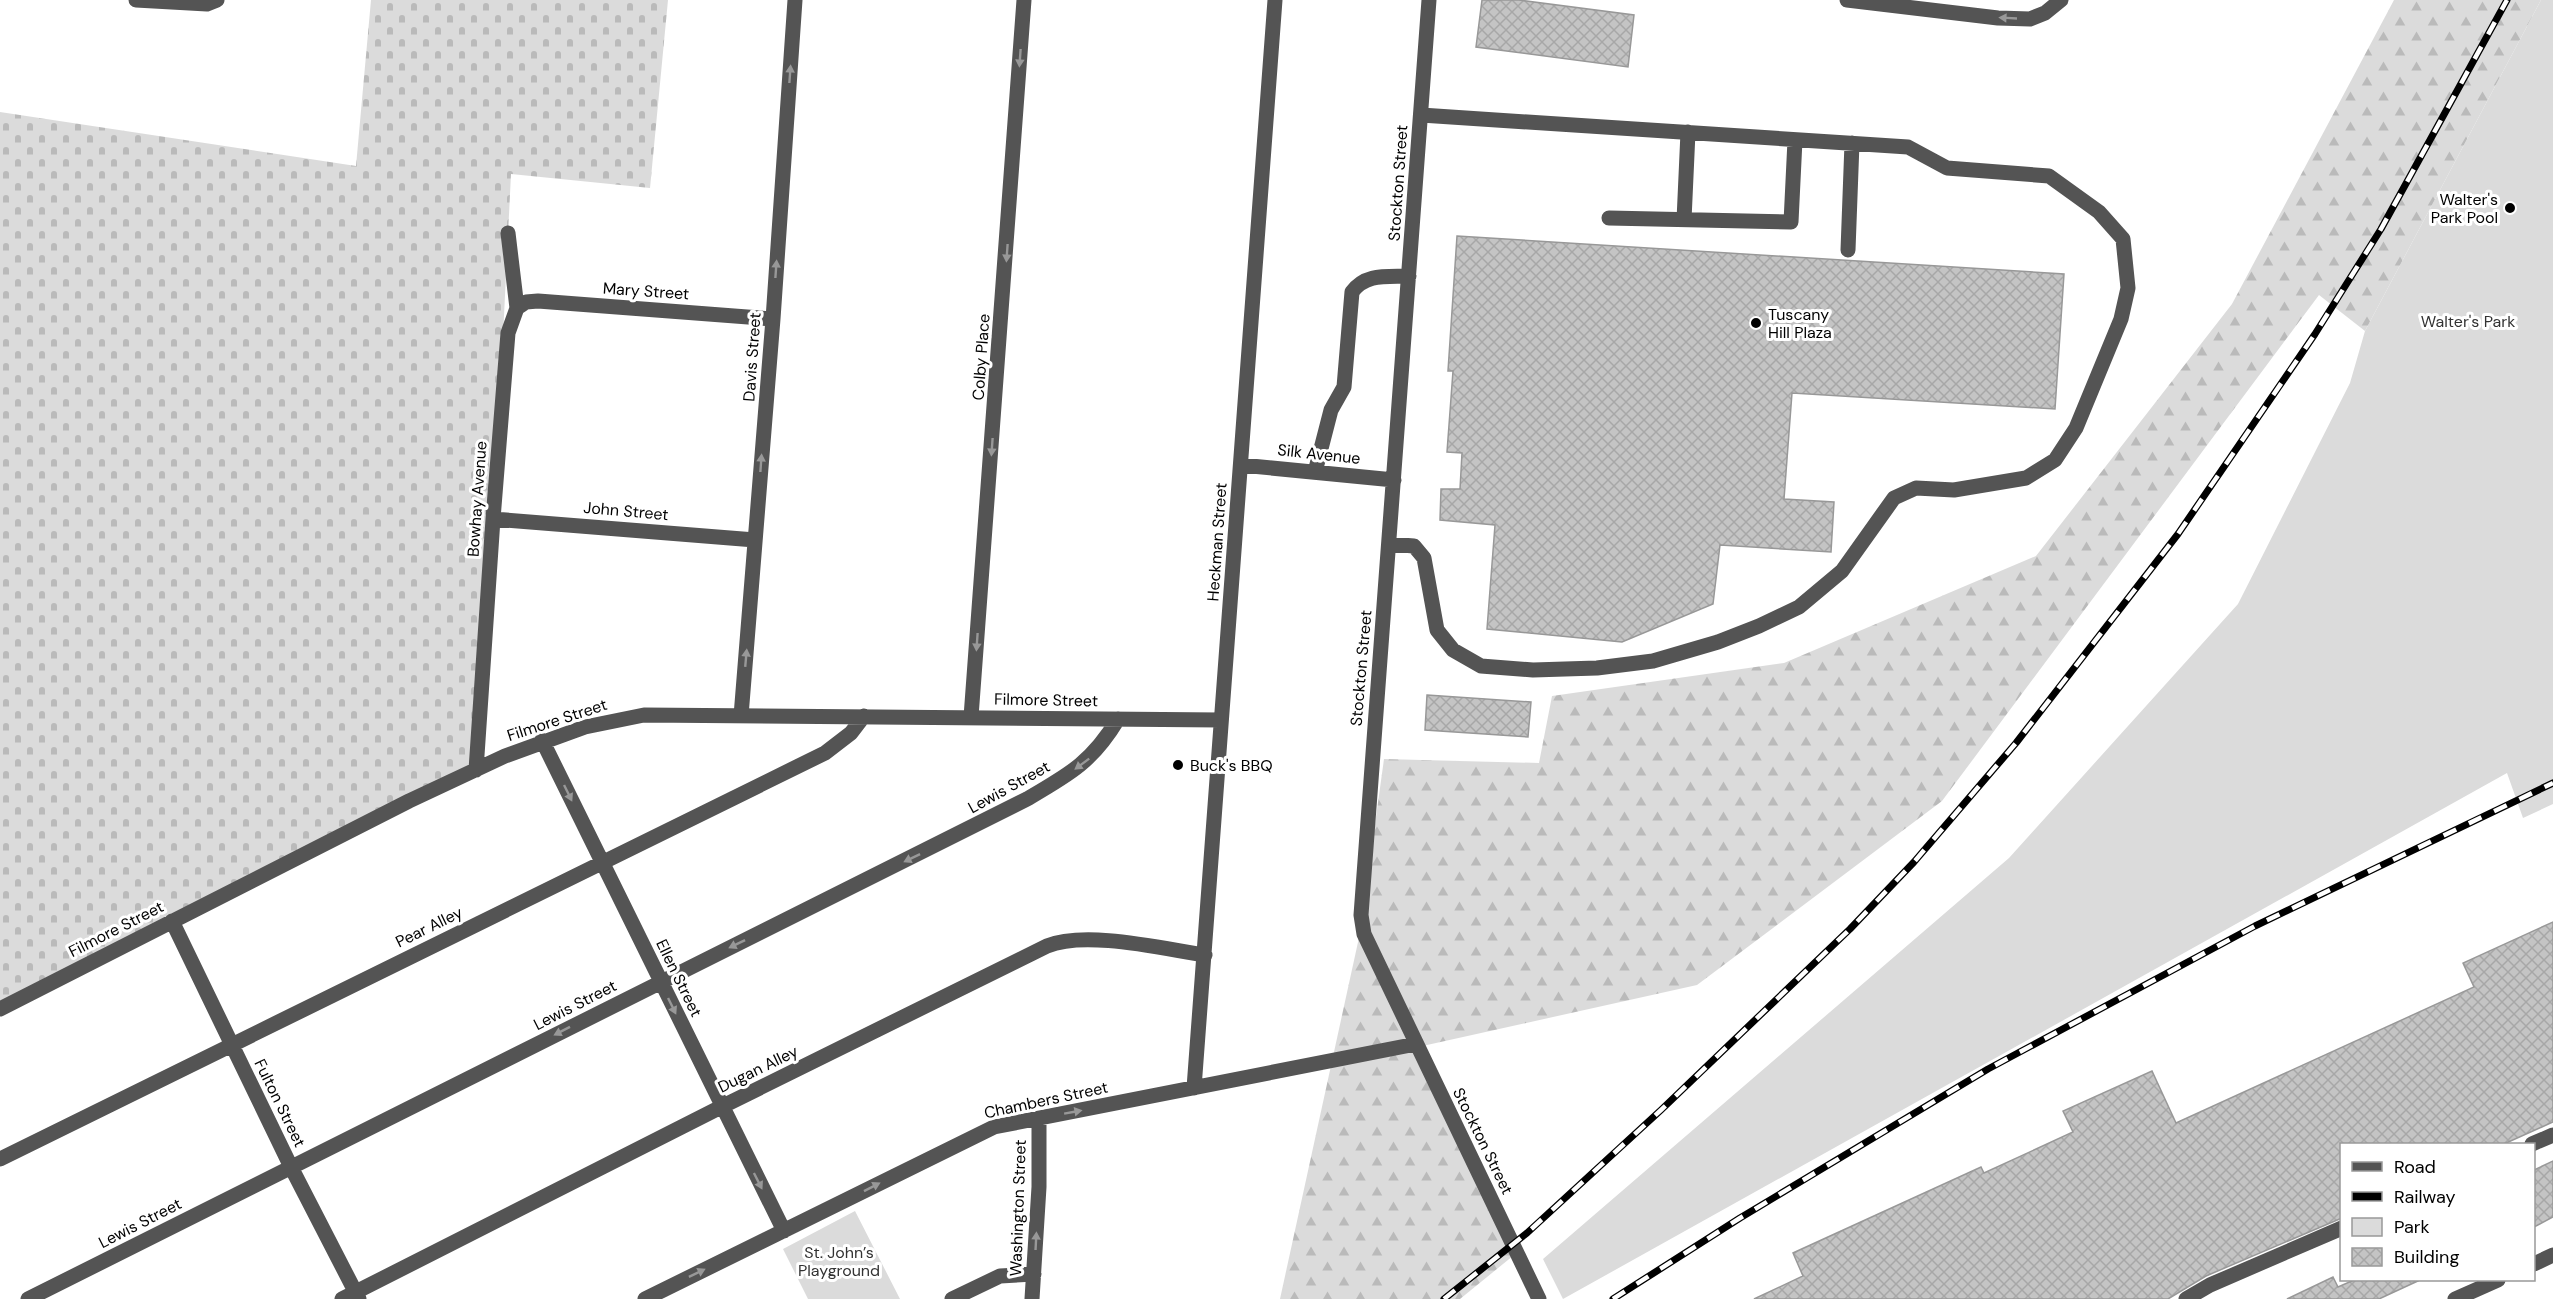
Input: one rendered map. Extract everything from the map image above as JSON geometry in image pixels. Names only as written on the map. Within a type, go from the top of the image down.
[{"type":"street","points":[[136,0],[207,4],[218,0]]},
{"type":"street","name":"Davis Street","points":[[741,716],[773,319],[795,0]]},
{"type":"street","name":"Colby Place","points":[[971,717],[1024,0]]},
{"type":"street","name":"Heckman Street","points":[[1194,1088],[1275,0]]},
{"type":"street","name":"Stockton Street","points":[[1429,0],[1361,915],[1364,933],[1539,1299]]},
{"type":"street","points":[[1847,0],[1998,18],[2030,19],[2045,13],[2061,0]]},
{"type":"street","points":[[1389,544],[1414,546],[1424,558],[1437,630],[1453,650],[1480,666],[1533,670],[1597,668],[1653,661],[1718,642],[1760,626],[1799,607],[1842,571],[1894,498],[1916,488],[1954,490],[2026,478],[2055,460],[2076,429],[2121,319],[2128,288],[2123,239],[2099,212],[2049,176],[1947,168],[1908,147],[1421,114]]},
{"type":"street","points":[[1684,220],[1688,132]]},
{"type":"street","points":[[1609,218],[1791,222],[1795,140]]},
{"type":"street","points":[[1848,250],[1852,143]]},
{"type":"street","name":"Bowhay Avenue","points":[[476,770],[508,333],[517,308],[508,233]]},
{"type":"street","points":[[1315,472],[1331,410],[1344,387],[1352,292],[1359,283],[1372,277],[1409,276]]},
{"type":"street","name":"Mary Street","points":[[517,308],[526,302],[538,301],[773,319]]},
{"type":"street","name":"Silk Avenue","points":[[1240,465],[1394,480]]},
{"type":"street","name":"John Street","points":[[493,519],[755,540]]},
{"type":"street","name":"Filmore Street","points":[[0,1009],[398,807],[476,770],[542,740],[621,718],[644,715],[1221,720]]},
{"type":"street","name":"Pear Alley","points":[[0,1159],[825,753],[851,733],[864,716]]},
{"type":"street","name":"Lewis Street","points":[[28,1299],[1028,799],[1090,759],[1118,719]]},
{"type":"street","name":"Ellen Street","points":[[542,740],[784,1231]]},
{"type":"street","name":"Fulton Street","points":[[172,921],[352,1297]]},
{"type":"street","name":"Dugan Alley","points":[[352,1297],[721,1107],[1055,942],[1074,940],[1135,944],[1205,955]]},
{"type":"street","name":"Chambers Street","points":[[645,1299],[994,1127],[1416,1044]]},
{"type":"street","name":"Washington Street","points":[[1032,1299],[1039,1187],[1039,1118]]},
{"type":"street","points":[[2534,1143],[2553,1135]]},
{"type":"street","points":[[2186,1299],[2210,1286],[2340,1229]]},
{"type":"street","points":[[2535,1264],[2553,1255]]},
{"type":"street","points":[[952,1299],[1000,1276],[1034,1274]]},
{"type":"street","points":[[2455,1299],[2496,1281]]},
{"type":"green space","points":[[371,0],[668,0],[650,188],[511,174],[482,761],[0,1006],[0,112],[356,166]]},
{"type":"green space","points":[[2394,0],[2541,0],[2365,331],[2319,295],[1942,801],[1697,985],[1418,1047],[1519,1251],[1460,1299],[1280,1299],[1360,933],[1384,759],[1539,763],[1552,696],[1784,663],[2036,556],[2232,304]]},
{"type":"green space","name":"Walter's Park","points":[[2541,0],[2553,0],[2553,804],[2523,818],[2507,773],[1563,1299],[1543,1259],[2009,858],[2238,604],[2350,383],[2365,331]]},
{"type":"green space","name":"St. John’s Playground","points":[[855,1211],[900,1299],[808,1299],[783,1249]]},
{"type":"building","points":[[1482,0],[1519,0],[1634,15],[1628,67],[1476,47]]},
{"type":"building","points":[[1457,236],[2064,274],[2055,409],[1792,393],[1784,499],[1834,502],[1831,552],[1720,545],[1713,604],[1622,642],[1487,629],[1495,525],[1440,520],[1441,489],[1460,489],[1462,453],[1447,452],[1453,371],[1448,371]]},
{"type":"building","points":[[1427,695],[1531,702],[1528,737],[1425,730]]},
{"type":"building","points":[[2553,922],[2553,1122],[2506,1143],[2340,1143],[2340,1219],[2206,1276],[2168,1299],[1754,1299],[1803,1276],[1793,1253],[1981,1167],[1984,1173],[2073,1132],[2063,1111],[2152,1071],[2176,1123],[2474,987],[2463,963]]},
{"type":"building","points":[[2553,1161],[2553,1217],[2535,1226],[2535,1170]]},
{"type":"building","points":[[2333,1277],[2338,1287],[2352,1281],[2418,1281],[2379,1299],[2287,1299]]},
{"type":"railway","points":[[1444,1299],[1527,1233],[1661,1110],[1850,929],[1914,862],[2016,743],[2178,534],[2315,334],[2381,229],[2507,0]]},
{"type":"railway","points":[[1613,1299],[1740,1218],[1988,1069],[2255,926],[2553,783]]},
{"type":"place","name":"Walter's Park Pool","points":[[2510,208]]},
{"type":"place","name":"Tuscany Hill Plaza","points":[[1756,323]]},
{"type":"place","name":"Buck's BBQ","points":[[1178,765]]}]
